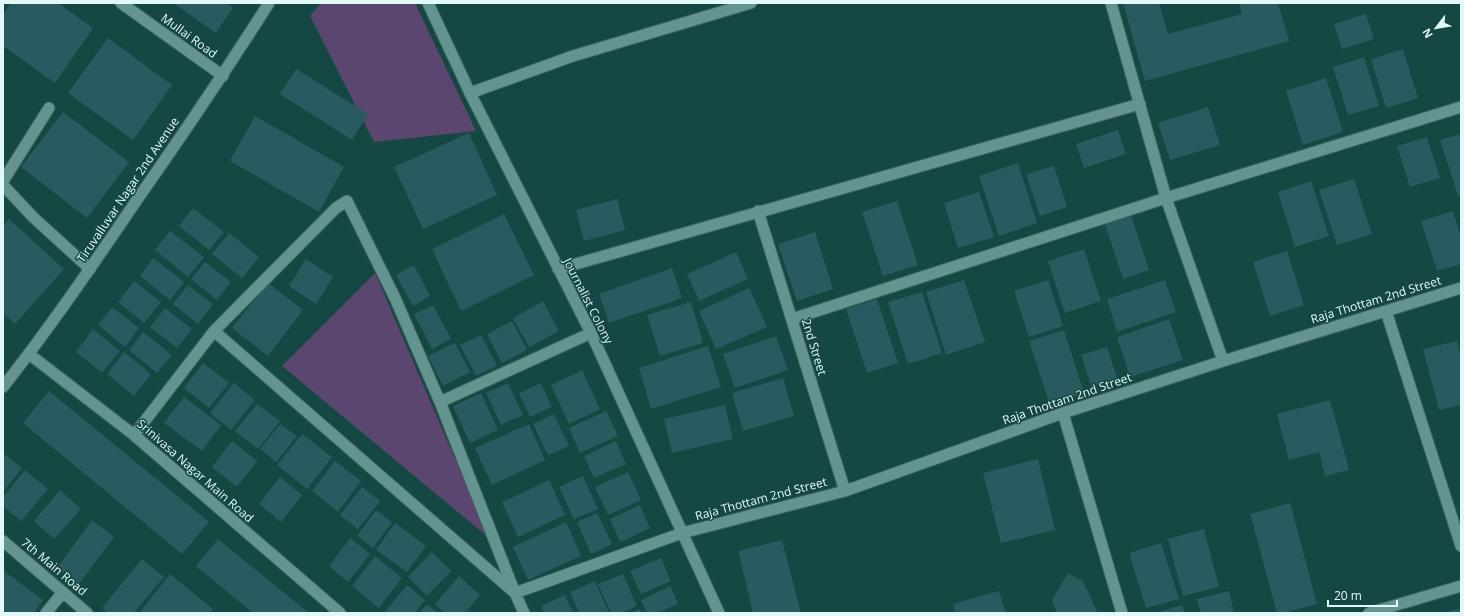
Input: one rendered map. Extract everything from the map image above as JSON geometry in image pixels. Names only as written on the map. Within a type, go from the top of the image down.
[{"type":"street","name":"Mullai Road","points":[[121,3],[223,76]]},
{"type":"street","name":"Tiruvalluvar Nagar 2nd Avenue","points":[[3,387],[29,354],[90,269],[223,76],[269,3]]},
{"type":"street","name":"Journalist Colony","points":[[428,3],[470,93],[591,333],[719,613]]},
{"type":"street","points":[[470,93],[573,56],[751,3]]},
{"type":"street","points":[[1111,3],[1166,198],[1223,361]]},
{"type":"street","points":[[558,268],[1140,104]]},
{"type":"street","points":[[792,319],[1166,198],[1461,107]]},
{"type":"street","points":[[3,181],[49,108]]},
{"type":"street","points":[[3,184],[33,217],[90,269]]},
{"type":"street","points":[[134,435],[214,331],[336,208],[347,201],[395,298],[440,402],[524,613]]},
{"type":"street","name":"2nd Street","points":[[758,211],[845,491]]},
{"type":"street","name":"Raja Thottam 2nd Street","points":[[515,592],[682,534],[845,491],[1063,413],[1223,361],[1461,288]]},
{"type":"street","points":[[1386,312],[1461,546]]},
{"type":"street","points":[[214,331],[515,592]]},
{"type":"street","points":[[440,402],[591,333]]},
{"type":"street","name":"Srinivasa Nagar Main Road","points":[[29,354],[134,435],[340,613]]},
{"type":"street","points":[[1063,413],[1122,613]]},
{"type":"street","name":"7th Main Road","points":[[3,541],[87,613]]},
{"type":"street","points":[[1369,613],[1461,586]]},
{"type":"street","points":[[46,613],[63,592]]},
{"type":"shaded area","points":[[321,3],[415,3],[476,131],[374,142],[310,16]]},
{"type":"shaded area","points":[[375,273],[489,538],[282,366]]},
{"type":"building","points":[[11,3],[58,3],[93,28],[55,83],[3,46],[3,14]]},
{"type":"building","points":[[173,3],[226,3],[233,8],[216,33]]},
{"type":"building","points":[[1123,3],[1159,3],[1168,34],[1242,14],[1239,3],[1278,3],[1289,41],[1145,81]]},
{"type":"building","points":[[1366,14],[1374,39],[1342,49],[1334,24]]},
{"type":"building","points":[[108,38],[172,85],[133,140],[68,93]]},
{"type":"building","points":[[1403,49],[1418,98],[1386,108],[1371,59]]},
{"type":"building","points":[[1364,57],[1379,106],[1348,115],[1333,67]]},
{"type":"building","points":[[296,69],[368,114],[352,140],[280,94]]},
{"type":"building","points":[[1326,78],[1343,132],[1303,145],[1286,91]]},
{"type":"building","points":[[1208,107],[1220,145],[1170,160],[1158,123]]},
{"type":"building","points":[[63,112],[129,162],[87,218],[21,167]]},
{"type":"building","points":[[255,116],[344,167],[319,212],[230,161]]},
{"type":"building","points":[[1118,130],[1126,154],[1084,168],[1076,144]]},
{"type":"building","points":[[469,133],[497,195],[423,229],[394,167]]},
{"type":"building","points":[[1461,134],[1461,195],[1458,196],[1440,140]]},
{"type":"building","points":[[1427,137],[1440,178],[1410,187],[1397,146]]},
{"type":"building","points":[[1018,163],[1037,223],[999,236],[979,176]]},
{"type":"building","points":[[1054,166],[1067,207],[1040,216],[1026,174]]},
{"type":"building","points":[[1354,179],[1372,234],[1337,245],[1319,190]]},
{"type":"building","points":[[1311,181],[1329,236],[1295,247],[1278,192]]},
{"type":"building","points":[[979,192],[994,237],[958,248],[944,203]]},
{"type":"building","points":[[617,199],[625,230],[584,241],[576,210]]},
{"type":"building","points":[[897,201],[918,265],[883,276],[862,212]]},
{"type":"building","points":[[193,208],[224,232],[209,250],[179,226]]},
{"type":"building","points":[[1453,211],[1461,237],[1461,264],[1437,271],[1421,221]]},
{"type":"building","points":[[504,214],[534,275],[461,311],[432,249]]},
{"type":"building","points":[[1131,215],[1149,270],[1123,279],[1105,224]]},
{"type":"building","points":[[9,219],[64,269],[15,324],[3,313],[3,302],[5,300],[3,298],[3,226]]},
{"type":"building","points":[[170,231],[204,257],[188,277],[155,250]]},
{"type":"building","points":[[815,232],[833,289],[797,301],[778,244]]},
{"type":"building","points":[[229,233],[259,257],[242,278],[212,254]]},
{"type":"building","points":[[1084,249],[1101,301],[1065,313],[1048,261]]},
{"type":"building","points":[[1287,251],[1304,305],[1270,316],[1253,262]]},
{"type":"building","points":[[736,252],[748,279],[699,301],[687,274]]},
{"type":"building","points":[[153,258],[184,282],[170,300],[140,276]]},
{"type":"building","points":[[306,259],[333,277],[316,304],[289,286]]},
{"type":"building","points":[[205,262],[231,282],[217,300],[191,279]]},
{"type":"building","points":[[414,265],[430,296],[413,306],[396,275]]},
{"type":"building","points":[[672,268],[682,298],[609,323],[599,294]]},
{"type":"building","points":[[964,280],[985,342],[946,355],[926,292]]},
{"type":"building","points":[[1048,280],[1063,326],[1029,337],[1014,291]]},
{"type":"building","points":[[1165,280],[1176,312],[1117,332],[1107,299]]},
{"type":"building","points":[[134,281],[161,302],[144,323],[118,302]]},
{"type":"building","points":[[268,283],[303,310],[268,356],[232,328]]},
{"type":"building","points":[[188,285],[213,304],[198,324],[173,304]]},
{"type":"building","points":[[749,288],[767,327],[716,349],[699,311]]},
{"type":"building","points":[[922,292],[942,353],[908,364],[888,302]]},
{"type":"building","points":[[877,299],[898,363],[867,373],[846,309]]},
{"type":"building","points":[[543,301],[559,331],[529,347],[513,318]]},
{"type":"building","points":[[691,302],[703,343],[660,356],[647,315]]},
{"type":"building","points":[[433,305],[451,339],[432,349],[414,314]]},
{"type":"building","points":[[112,307],[139,328],[125,347],[98,325]]},
{"type":"building","points":[[165,308],[192,329],[177,348],[150,327]]},
{"type":"building","points":[[1169,319],[1183,360],[1130,377],[1117,337]]},
{"type":"building","points":[[512,321],[527,350],[502,363],[487,334]]},
{"type":"building","points":[[93,329],[120,351],[102,373],[76,352]]},
{"type":"building","points":[[1064,330],[1084,393],[1050,405],[1029,341]]},
{"type":"building","points":[[143,332],[172,355],[157,373],[129,350]]},
{"type":"building","points":[[481,335],[497,366],[476,376],[460,345]]},
{"type":"building","points":[[776,336],[788,370],[735,388],[723,354]]},
{"type":"building","points":[[1457,341],[1461,356],[1461,405],[1439,410],[1423,349]]},
{"type":"building","points":[[455,343],[470,372],[443,386],[428,356]]},
{"type":"building","points":[[708,346],[721,387],[651,409],[639,368]]},
{"type":"building","points":[[1107,347],[1117,378],[1091,386],[1081,355]]},
{"type":"building","points":[[124,352],[151,374],[134,396],[107,374]]},
{"type":"building","points":[[203,363],[229,383],[209,408],[184,388]]},
{"type":"building","points":[[582,370],[600,409],[569,424],[551,385]]},
{"type":"building","points":[[783,378],[794,416],[743,431],[732,393]]},
{"type":"building","points":[[234,383],[255,400],[231,430],[210,413]]},
{"type":"building","points":[[508,383],[523,415],[501,425],[486,393]]},
{"type":"building","points":[[541,383],[552,407],[530,417],[519,393]]},
{"type":"building","points":[[49,391],[209,522],[182,554],[23,423]]},
{"type":"building","points":[[481,393],[498,430],[470,443],[453,406]]},
{"type":"building","points":[[184,397],[221,425],[202,451],[164,423]]},
{"type":"building","points":[[1330,400],[1349,470],[1325,476],[1319,452],[1289,460],[1277,414]]},
{"type":"building","points":[[257,404],[280,421],[258,449],[235,431]]},
{"type":"building","points":[[725,405],[733,439],[672,453],[664,419]]},
{"type":"building","points":[[606,411],[618,436],[580,453],[569,428]]},
{"type":"building","points":[[554,414],[569,446],[548,455],[533,424]]},
{"type":"building","points":[[280,424],[297,436],[276,462],[260,449]]},
{"type":"building","points":[[529,424],[545,460],[492,485],[475,448]]},
{"type":"building","points":[[302,434],[332,457],[307,489],[277,465]]},
{"type":"building","points":[[232,441],[257,461],[237,487],[212,467]]},
{"type":"building","points":[[616,441],[626,464],[594,478],[584,456]]},
{"type":"building","points":[[3,453],[22,468],[3,492]]},
{"type":"building","points":[[1038,459],[1055,530],[1001,543],[983,473]]},
{"type":"building","points":[[335,461],[361,481],[338,512],[312,491]]},
{"type":"building","points":[[25,470],[48,489],[21,521],[3,506],[3,497]]},
{"type":"building","points":[[628,472],[641,500],[608,515],[595,487]]},
{"type":"building","points":[[583,476],[598,509],[574,519],[559,487]]},
{"type":"building","points":[[280,477],[302,495],[281,522],[259,504]]},
{"type":"building","points":[[549,480],[565,515],[518,537],[502,502]]},
{"type":"building","points":[[362,487],[380,501],[358,529],[340,515]]},
{"type":"building","points":[[60,490],[81,509],[54,539],[34,521]]},
{"type":"building","points":[[1290,503],[1317,604],[1283,613],[1277,613],[1250,514]]},
{"type":"building","points":[[640,505],[650,528],[620,542],[610,519]]},
{"type":"building","points":[[376,510],[392,522],[373,548],[357,536]]},
{"type":"building","points":[[597,513],[612,544],[591,554],[577,522]]},
{"type":"building","points":[[92,520],[114,537],[78,585],[57,568]]},
{"type":"building","points":[[566,522],[581,556],[528,580],[513,547]]},
{"type":"building","points":[[395,523],[426,546],[407,572],[376,550]]},
{"type":"building","points":[[1204,529],[1219,587],[1183,596],[1168,539]]},
{"type":"building","points":[[350,538],[370,554],[348,582],[329,566]]},
{"type":"building","points":[[218,539],[309,613],[253,613],[196,566]]},
{"type":"building","points":[[782,540],[801,613],[753,613],[738,551]]},
{"type":"building","points":[[1161,543],[1179,599],[1146,608],[1129,553]]},
{"type":"building","points":[[432,552],[451,571],[427,596],[408,577]]},
{"type":"building","points":[[375,556],[402,578],[379,608],[352,586]]},
{"type":"building","points":[[661,558],[671,581],[641,594],[630,571]]},
{"type":"building","points":[[142,559],[164,577],[134,613],[108,613],[102,608]]},
{"type":"building","points":[[4,571],[43,600],[34,613],[3,613]]},
{"type":"building","points":[[1068,573],[1083,581],[1098,613],[1057,613],[1052,600]]},
{"type":"building","points":[[170,574],[213,609],[209,613],[139,613]]},
{"type":"building","points":[[623,574],[637,606],[621,613],[611,613],[598,584]]},
{"type":"building","points":[[459,576],[480,595],[465,613],[445,613],[435,604]]},
{"type":"building","points":[[595,581],[609,613],[579,613],[570,592]]},
{"type":"building","points":[[407,585],[425,600],[415,613],[384,613]]},
{"type":"building","points":[[670,586],[678,604],[657,613],[647,613],[641,600]]},
{"type":"building","points":[[999,591],[1006,613],[956,613],[953,604]]},
{"type":"building","points":[[1229,591],[1234,613],[1201,613],[1197,599]]},
{"type":"building","points":[[565,595],[573,613],[544,613],[541,606]]},
{"type":"building","points":[[427,604],[438,613],[419,613]]},
{"type":"building","points":[[1182,605],[1185,613],[1155,613]]},
{"type":"building","points":[[1461,608],[1461,613],[1447,612]]},
{"type":"building","points":[[639,609],[641,613],[630,613]]}]
